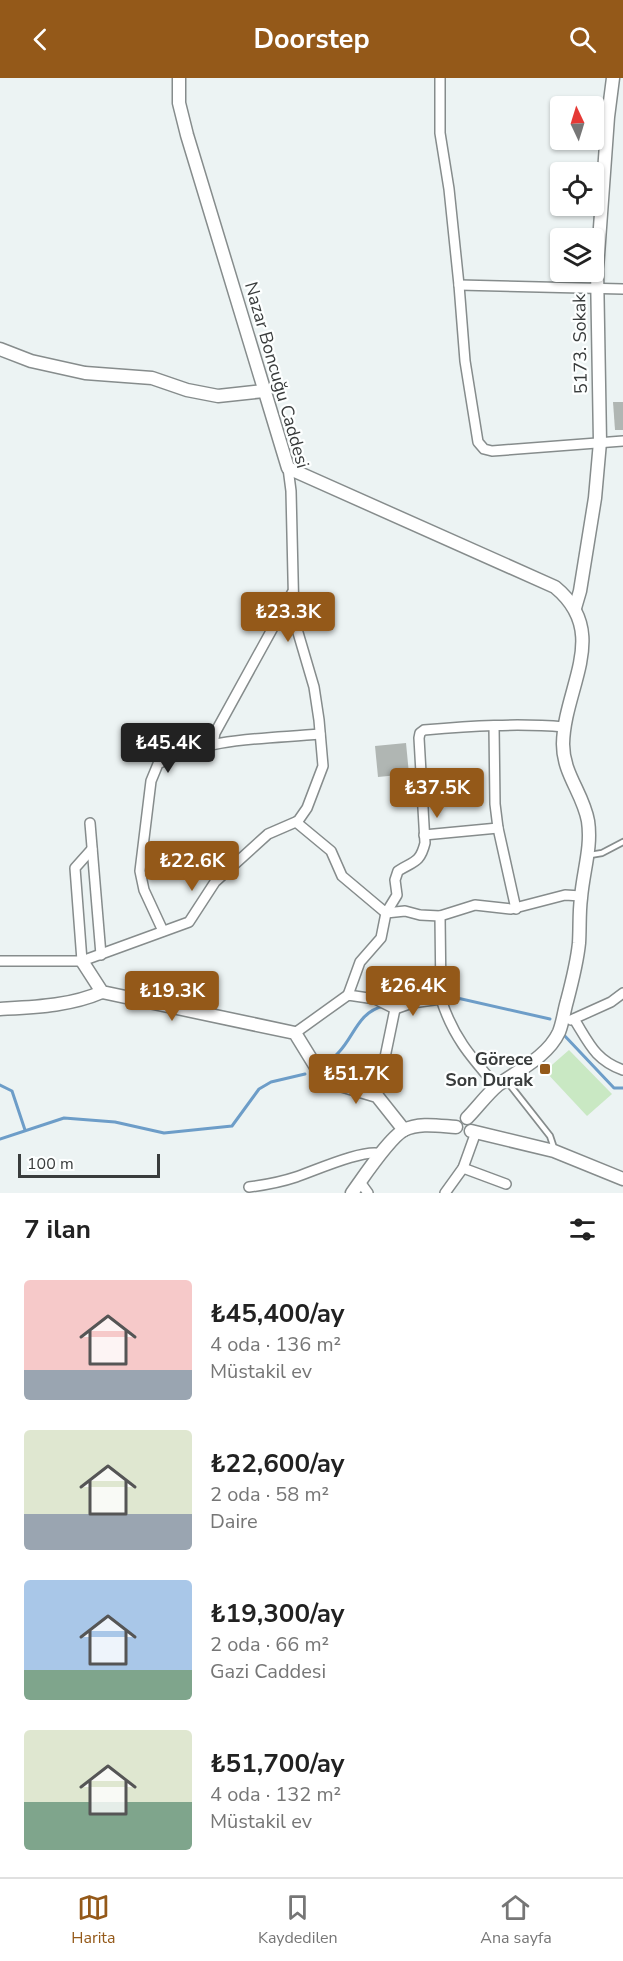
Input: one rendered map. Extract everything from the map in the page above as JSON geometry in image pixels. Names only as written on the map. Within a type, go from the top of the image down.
[{"type":"street","name":"Nazar Boncuğu Caddesi","points":[[179,78],[179,102],[182,113],[288,468],[291,491],[294,619],[314,687],[323,765],[307,808],[296,822]]},
{"type":"street","points":[[440,78],[440,133],[449,189],[465,361],[478,442],[484,449],[492,451],[623,441]]},
{"type":"street","name":"5173. Sokak","points":[[575,608],[596,498],[600,442],[597,289],[613,78]]},
{"type":"street","points":[[459,285],[623,289]]},
{"type":"street","points":[[0,349],[42,363],[85,373],[152,378],[187,390],[218,396],[264,391]]},
{"type":"street","points":[[288,468],[555,587],[567,597],[580,618],[583,634],[582,648],[564,727],[563,746],[569,776],[583,803],[588,821],[589,841],[580,896],[577,955],[561,1026],[544,1053],[501,1083],[467,1118],[459,1120],[456,1127]]},
{"type":"street","points":[[213,744],[215,733],[293,591]]},
{"type":"street","points":[[295,1033],[348,995],[360,962],[381,938],[386,913],[397,895],[395,880],[398,871],[418,861],[422,854],[425,843],[420,733],[424,730],[494,726],[564,727]]},
{"type":"street","points":[[494,726],[495,804],[516,909]]},
{"type":"street","points":[[163,931],[144,891],[140,871],[152,781],[158,764],[175,754],[213,744],[320,734]]},
{"type":"street","points":[[0,961],[82,960],[189,922],[215,882],[268,834],[296,822],[331,851],[342,876],[386,913],[405,911],[420,915],[440,916],[475,905],[516,909],[560,896],[571,894],[580,896]]},
{"type":"street","points":[[90,823],[100,955]]},
{"type":"street","points":[[424,835],[498,828]]},
{"type":"street","points":[[92,849],[75,868],[82,960],[102,992]]},
{"type":"street","points":[[440,916],[441,999],[452,1028],[465,1050],[501,1083]]},
{"type":"street","points":[[0,1009],[50,1006],[88,999],[102,992],[295,1033],[317,1069],[337,1084],[377,1096],[404,1130]]},
{"type":"street","points":[[561,1026],[611,1002],[623,993]]},
{"type":"street","points":[[348,995],[375,999],[390,1006],[441,999]]},
{"type":"street","points":[[377,1096],[390,1006]]},
{"type":"street","points":[[574,1019],[594,1051],[606,1063],[623,1070]]},
{"type":"street","points":[[445,1193],[463,1168],[474,1132],[467,1118]]},
{"type":"street","points":[[352,1193],[381,1154],[404,1130],[428,1126],[456,1127]]},
{"type":"street","points":[[456,1127],[464,1135],[474,1132],[554,1151],[623,1179]]},
{"type":"street","points":[[249,1187],[294,1178],[370,1152],[381,1154]]},
{"type":"street","points":[[463,1168],[506,1184]]},
{"type":"street","points":[[360,1182],[368,1193]]},
{"type":"lane","points":[[587,856],[602,853],[623,842]]},
{"type":"lane","points":[[501,1083],[550,1136],[554,1151]]},
{"type":"green space","points":[[569,1050],[612,1094],[587,1116],[545,1071]]},
{"type":"building","points":[[613,402],[623,402],[623,430],[615,430]]},
{"type":"building","points":[[406,743],[409,774],[378,777],[375,746]]},
{"type":"waterway","points":[[444,995],[550,1019]]},
{"type":"waterway","points":[[391,1004],[405,1001]]},
{"type":"waterway","points":[[321,1068],[339,1052],[368,1013],[384,1006]]},
{"type":"waterway","points":[[563,1034],[614,1088],[623,1088]]},
{"type":"waterway","points":[[0,1139],[64,1118],[115,1122],[164,1133],[232,1126],[259,1089],[271,1082],[305,1074]]},
{"type":"waterway","points":[[0,1085],[12,1091],[25,1130]]},
{"type":"place","name":"Görece Son Durak","points":[[545,1069]]}]
